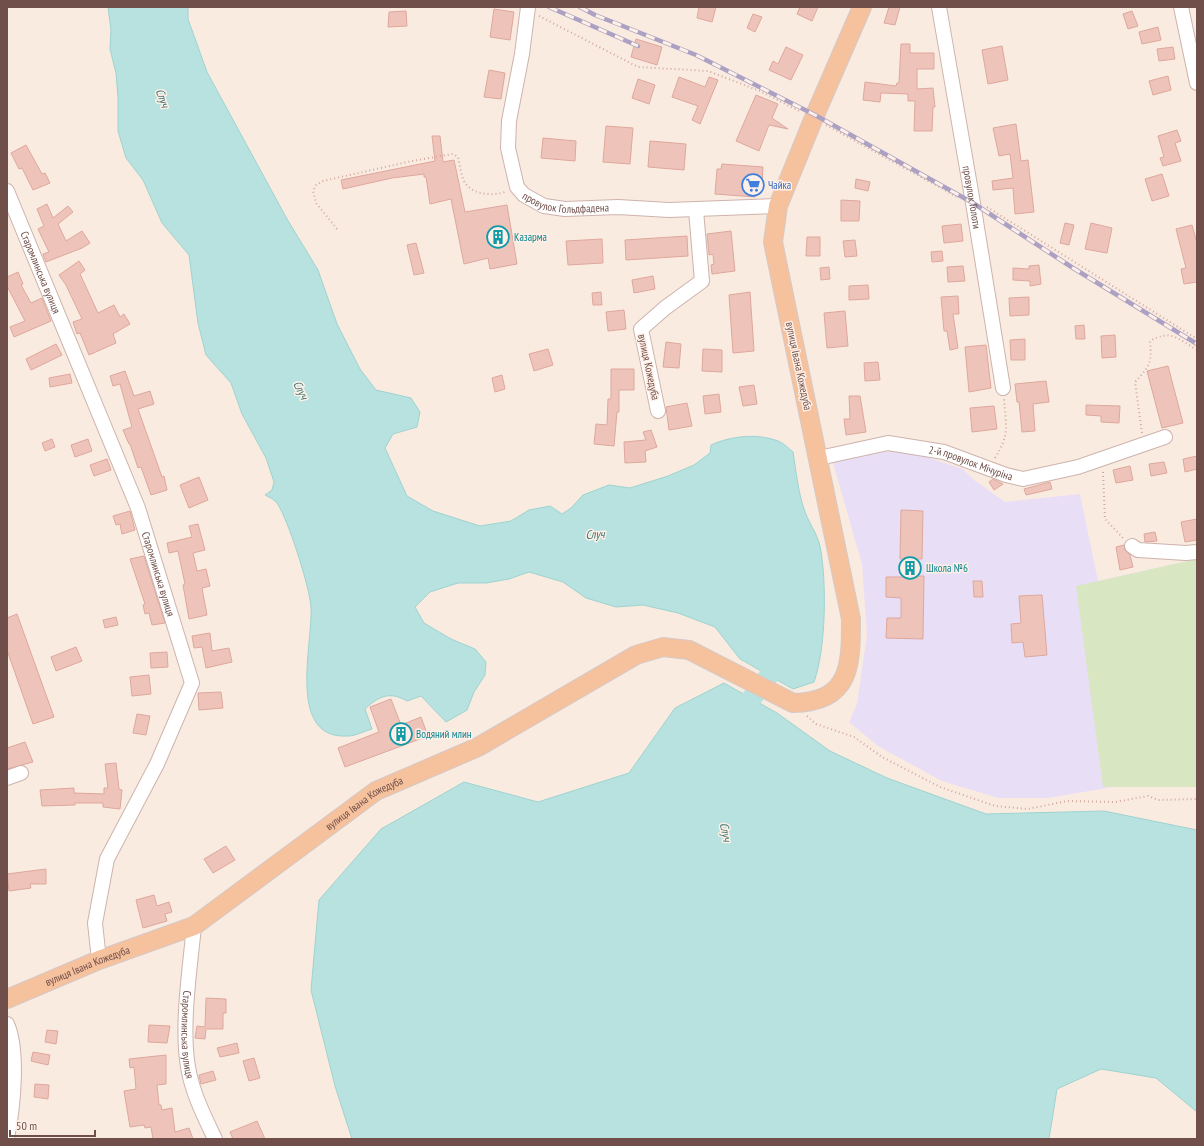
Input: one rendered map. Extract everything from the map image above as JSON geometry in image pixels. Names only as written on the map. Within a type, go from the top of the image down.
[{"type":"main road","name":"вулиця Івана Кожедуба","points":[[7,999],[98,960],[194,926],[376,791],[478,747],[636,655],[663,647],[689,650],[731,669],[793,703],[810,702],[830,693],[839,686],[848,672],[851,655],[851,619],[819,458],[773,242],[778,206],[862,7]]},
{"type":"street","name":"провулок Голоти","points":[[939,7],[973,203],[1002,388]]},
{"type":"street","points":[[1181,7],[1194,48],[1197,83]]},
{"type":"street","name":"провулок Гольдфадена","points":[[527,9],[522,54],[509,121],[508,148],[517,187],[524,195],[544,206],[565,209],[618,207],[696,210],[778,206]]},
{"type":"street","name":"Старомлинська вулиця","points":[[7,191],[138,508],[192,683],[157,764],[107,859],[95,923],[98,960]]},
{"type":"street","name":"вулиця Кожедуба","points":[[658,411],[641,329],[665,308],[702,281],[696,210]]},
{"type":"street","name":"2-й провулок Мічуріна","points":[[819,458],[888,443],[944,452],[1006,475],[1023,478],[1078,467],[1165,437]]},
{"type":"street","points":[[1132,546],[1138,550],[1186,553],[1197,552]]},
{"type":"street","points":[[7,778],[21,773]]},
{"type":"street","name":"Старомлинська вулиця","points":[[194,926],[185,1037],[188,1068],[202,1111],[215,1139]]},
{"type":"street","points":[[7,1024],[10,1031],[14,1070],[13,1111],[7,1138]]},
{"type":"path","points":[[209,7],[234,7]]},
{"type":"path","points":[[527,9],[638,67],[708,72],[760,91],[814,118],[968,204],[980,202],[1197,340]]},
{"type":"path","points":[[337,229],[316,203],[314,197],[313,191],[316,185],[323,181],[412,161],[453,154],[458,157],[464,181],[471,190],[491,194],[503,193],[517,187]]},
{"type":"path","points":[[1144,444],[1135,382],[1149,367],[1152,355],[1150,341],[1161,335],[1173,336],[1197,350]]},
{"type":"path","points":[[988,469],[1005,443],[1006,430],[1002,388]]},
{"type":"path","points":[[1102,458],[1105,519],[1132,546]]},
{"type":"path","points":[[793,703],[816,724],[854,737],[882,757],[940,787],[995,806],[1028,809],[1067,801],[1115,802],[1148,796],[1158,800],[1197,799]]},
{"type":"shaded area","points":[[889,451],[923,456],[963,469],[974,480],[1005,502],[1080,494],[1098,581],[1197,559],[1197,787],[1113,787],[1048,798],[998,798],[942,781],[878,746],[849,722],[857,704],[867,635],[862,564],[833,463]]},
{"type":"green space","points":[[1197,559],[1197,787],[1103,787],[1076,586]]},
{"type":"water","points":[[108,7],[188,7],[188,19],[207,72],[287,219],[318,270],[337,324],[360,369],[376,390],[411,398],[420,412],[417,427],[393,434],[385,448],[407,496],[433,511],[480,526],[511,521],[529,510],[550,506],[562,514],[571,508],[583,495],[609,485],[630,488],[668,476],[694,465],[710,453],[711,445],[727,439],[753,436],[761,437],[778,441],[793,452],[797,481],[802,502],[819,541],[824,577],[823,634],[818,668],[814,682],[793,689],[740,659],[715,627],[678,613],[643,605],[616,607],[586,598],[563,582],[529,572],[509,579],[486,583],[458,583],[430,592],[415,607],[424,623],[451,639],[475,649],[486,662],[485,675],[474,692],[467,710],[446,722],[421,696],[407,701],[395,696],[385,696],[375,701],[365,709],[372,729],[348,736],[329,733],[316,723],[310,707],[307,687],[311,607],[303,570],[282,511],[276,502],[265,495],[272,490],[274,482],[266,458],[242,414],[231,383],[206,355],[198,323],[189,255],[162,223],[143,180],[126,158],[118,131],[118,97],[116,73],[110,49],[111,30]]},
{"type":"water","points":[[724,683],[777,713],[830,751],[887,778],[986,814],[1104,811],[1197,830],[1197,1112],[1156,1078],[1101,1069],[1057,1089],[1049,1139],[352,1139],[335,1086],[311,990],[319,900],[381,829],[464,782],[538,802],[629,773],[675,708]]},
{"type":"building","points":[[699,7],[716,7],[712,22],[697,18]]},
{"type":"building","points":[[800,7],[818,7],[812,21],[797,14]]},
{"type":"building","points":[[889,7],[900,7],[895,25],[884,23]]},
{"type":"building","points":[[494,9],[514,12],[510,40],[490,37]]},
{"type":"building","points":[[406,11],[407,26],[388,27],[389,12]]},
{"type":"building","points":[[1132,11],[1138,26],[1128,29],[1123,14]]},
{"type":"building","points":[[753,14],[762,17],[755,32],[747,28]]},
{"type":"building","points":[[1158,27],[1161,40],[1142,44],[1139,32]]},
{"type":"building","points":[[636,39],[662,47],[657,65],[631,57]]},
{"type":"building","points":[[901,44],[910,44],[910,53],[934,53],[934,69],[917,69],[917,89],[933,88],[935,107],[933,107],[932,131],[914,131],[915,101],[908,101],[908,94],[881,93],[880,102],[863,100],[865,82],[896,86],[897,83],[899,83]]},
{"type":"building","points":[[1002,46],[1008,80],[988,84],[982,50]]},
{"type":"building","points":[[786,47],[803,55],[791,80],[769,70],[773,61],[778,64]]},
{"type":"building","points":[[1173,47],[1175,59],[1159,61],[1157,49]]},
{"type":"building","points":[[489,70],[505,73],[501,99],[484,97]]},
{"type":"building","points":[[1168,76],[1171,90],[1153,95],[1149,81]]},
{"type":"building","points":[[679,77],[705,87],[709,77],[718,80],[700,124],[692,120],[698,106],[672,97]]},
{"type":"building","points":[[638,79],[655,85],[649,104],[632,98]]},
{"type":"building","points":[[756,95],[778,104],[772,118],[788,129],[769,125],[759,151],[736,141]]},
{"type":"building","points":[[1016,124],[1021,161],[1028,160],[1034,212],[1015,214],[1013,188],[993,190],[992,181],[1013,178],[1010,154],[999,156],[993,128]]},
{"type":"building","points":[[606,126],[633,128],[630,164],[603,162]]},
{"type":"building","points":[[1177,130],[1181,141],[1175,143],[1181,161],[1163,166],[1160,158],[1164,157],[1158,136]]},
{"type":"building","points":[[432,136],[440,136],[443,162],[454,160],[465,212],[507,205],[517,264],[490,269],[488,258],[464,264],[451,199],[430,204],[426,177],[424,177],[424,174],[392,178],[343,189],[341,180],[435,161]]},
{"type":"building","points":[[543,138],[576,141],[575,161],[541,158]]},
{"type":"building","points":[[650,141],[686,144],[684,170],[648,167]]},
{"type":"building","points":[[26,145],[42,174],[45,173],[50,183],[33,190],[22,168],[19,169],[11,153]]},
{"type":"building","points":[[722,164],[763,167],[762,181],[756,181],[755,197],[715,194],[717,169],[721,169]]},
{"type":"building","points":[[1162,174],[1169,196],[1152,201],[1145,179]]},
{"type":"building","points":[[856,179],[870,182],[868,191],[855,188]]},
{"type":"building","points":[[841,200],[860,201],[859,221],[841,221]]},
{"type":"building","points":[[47,204],[53,218],[68,206],[73,212],[58,224],[66,241],[82,231],[90,243],[82,248],[46,262],[43,254],[49,252],[38,229],[44,226],[37,209]]},
{"type":"building","points":[[1065,223],[1074,225],[1069,245],[1060,243]]},
{"type":"building","points":[[1091,223],[1112,228],[1107,253],[1085,249]]},
{"type":"building","points":[[961,224],[963,241],[944,243],[942,226]]},
{"type":"building","points":[[1192,225],[1197,243],[1197,282],[1184,284],[1181,269],[1186,268],[1176,229]]},
{"type":"building","points":[[731,231],[735,271],[712,274],[711,265],[714,264],[713,254],[709,255],[707,234]]},
{"type":"building","points":[[687,236],[688,256],[626,260],[625,240]]},
{"type":"building","points":[[807,237],[820,237],[820,256],[806,256]]},
{"type":"building","points":[[602,239],[603,263],[568,265],[566,241]]},
{"type":"building","points":[[855,240],[857,256],[845,257],[843,241]]},
{"type":"building","points":[[416,243],[424,273],[414,275],[407,245]]},
{"type":"building","points":[[942,251],[943,261],[932,262],[931,252]]},
{"type":"building","points":[[79,261],[85,270],[80,274],[98,313],[114,305],[120,317],[124,314],[130,324],[113,334],[116,343],[89,355],[80,333],[77,334],[73,322],[82,319],[66,285],[59,275]]},
{"type":"building","points":[[1039,265],[1041,284],[1030,286],[1030,281],[1013,280],[1013,268],[1029,269],[1029,266]]},
{"type":"building","points":[[963,266],[965,281],[948,282],[947,267]]},
{"type":"building","points":[[829,267],[830,279],[821,280],[820,268]]},
{"type":"building","points":[[18,272],[23,284],[21,285],[31,303],[42,298],[51,321],[14,337],[10,327],[25,321],[7,286],[7,277]]},
{"type":"building","points":[[653,276],[655,289],[634,293],[632,280]]},
{"type":"building","points":[[868,285],[869,299],[849,300],[849,286]]},
{"type":"building","points":[[601,292],[602,305],[593,305],[592,293]]},
{"type":"building","points":[[750,292],[754,351],[733,353],[729,295]]},
{"type":"building","points":[[958,296],[959,314],[953,314],[958,348],[950,350],[947,331],[944,331],[941,297]]},
{"type":"building","points":[[1029,297],[1029,315],[1010,316],[1009,298]]},
{"type":"building","points":[[624,310],[626,329],[608,331],[606,312]]},
{"type":"building","points":[[845,311],[848,346],[827,348],[824,313]]},
{"type":"building","points":[[1084,325],[1085,339],[1076,339],[1075,326]]},
{"type":"building","points":[[1115,335],[1116,357],[1102,358],[1101,336]]},
{"type":"building","points":[[1025,339],[1025,360],[1011,360],[1010,340]]},
{"type":"building","points":[[666,342],[681,344],[679,368],[663,367]]},
{"type":"building","points":[[56,344],[62,355],[31,370],[26,359]]},
{"type":"building","points":[[986,345],[991,388],[969,392],[965,347]]},
{"type":"building","points":[[548,349],[553,365],[534,371],[529,354]]},
{"type":"building","points":[[703,349],[722,350],[722,372],[702,371]]},
{"type":"building","points":[[878,362],[880,380],[865,381],[864,363]]},
{"type":"building","points":[[1168,366],[1183,423],[1162,428],[1147,371]]},
{"type":"building","points":[[611,369],[634,369],[634,390],[619,390],[619,412],[617,412],[614,446],[594,444],[596,424],[607,425],[608,399],[611,399]]},
{"type":"building","points":[[125,371],[134,396],[150,391],[154,404],[138,409],[162,477],[164,476],[167,490],[151,495],[141,467],[138,468],[130,444],[123,430],[132,427],[120,384],[113,386],[110,376]]},
{"type":"building","points":[[70,374],[72,383],[50,387],[49,378]]},
{"type":"building","points":[[502,375],[505,389],[495,392],[492,378]]},
{"type":"building","points":[[1046,381],[1049,402],[1033,404],[1035,431],[1022,432],[1019,402],[1017,402],[1015,384]]},
{"type":"building","points":[[754,385],[757,404],[743,406],[739,387]]},
{"type":"building","points":[[719,394],[721,412],[705,414],[703,396]]},
{"type":"building","points":[[849,396],[860,396],[866,432],[846,435],[844,419],[850,419]]},
{"type":"building","points":[[687,403],[692,426],[669,430],[666,407]]},
{"type":"building","points":[[1086,405],[1120,406],[1119,423],[1101,422],[1101,416],[1086,415]]},
{"type":"building","points":[[994,406],[997,429],[972,432],[970,408]]},
{"type":"building","points":[[651,430],[657,447],[645,451],[646,462],[625,463],[624,442],[646,440],[643,432]]},
{"type":"building","points":[[52,439],[55,447],[45,451],[42,443]]},
{"type":"building","points":[[88,439],[92,451],[75,457],[71,445]]},
{"type":"building","points":[[1197,456],[1197,469],[1185,472],[1183,459]]},
{"type":"building","points":[[107,459],[111,470],[94,476],[90,465]]},
{"type":"building","points":[[1164,462],[1167,473],[1151,476],[1149,464]]},
{"type":"building","points":[[1130,466],[1133,480],[1116,483],[1113,470]]},
{"type":"building","points":[[199,477],[208,500],[189,508],[180,485]]},
{"type":"building","points":[[993,479],[1003,484],[994,490],[989,482]]},
{"type":"building","points":[[1050,482],[1052,489],[1026,495],[1024,489]]},
{"type":"building","name":"Школа №6","points":[[901,510],[923,511],[922,559],[915,559],[914,576],[924,576],[923,639],[886,638],[887,618],[901,618],[901,598],[886,597],[886,577],[905,577],[906,559],[900,559]]},
{"type":"building","points":[[130,511],[135,530],[122,534],[120,524],[116,525],[113,516]]},
{"type":"building","points":[[1197,519],[1197,540],[1185,542],[1181,522]]},
{"type":"building","points":[[198,524],[205,550],[193,553],[197,571],[206,569],[210,586],[202,588],[207,615],[189,619],[183,585],[185,584],[178,551],[169,553],[167,543],[192,537],[189,526]]},
{"type":"building","points":[[1155,532],[1157,541],[1145,542],[1144,534]]},
{"type":"building","points":[[1124,545],[1125,550],[1130,555],[1133,567],[1120,570],[1116,547]]},
{"type":"building","points":[[144,556],[165,623],[152,625],[149,613],[145,614],[143,605],[145,604],[130,559]]},
{"type":"building","points":[[973,581],[982,581],[983,597],[974,597]]},
{"type":"building","points":[[1042,595],[1047,655],[1025,657],[1023,642],[1012,643],[1011,624],[1021,623],[1019,596]]},
{"type":"building","points":[[17,614],[54,717],[33,724],[7,650],[7,618]]},
{"type":"building","points":[[116,617],[118,625],[105,628],[103,620]]},
{"type":"building","points":[[210,633],[212,651],[229,648],[232,662],[206,668],[202,647],[194,648],[192,636]]},
{"type":"building","points":[[76,647],[82,661],[56,671],[51,657]]},
{"type":"building","points":[[167,652],[168,667],[151,668],[150,653]]},
{"type":"building","points":[[149,675],[151,694],[132,696],[130,677]]},
{"type":"building","points":[[221,692],[223,708],[199,710],[198,693]]},
{"type":"building","name":"Водяний млин","points":[[391,699],[401,725],[421,717],[428,736],[345,767],[338,748],[379,732],[370,707]]},
{"type":"building","points":[[137,714],[150,716],[146,735],[133,733]]},
{"type":"building","points":[[25,742],[33,762],[7,769],[7,748]]},
{"type":"building","points":[[116,763],[119,789],[122,790],[120,809],[103,807],[103,803],[75,803],[75,805],[42,806],[40,790],[74,788],[74,793],[104,794],[104,788],[108,788],[105,764]]},
{"type":"building","points":[[226,846],[235,860],[213,873],[204,859]]},
{"type":"building","points":[[46,869],[46,884],[30,884],[31,888],[9,891],[7,874]]},
{"type":"building","points":[[154,895],[157,906],[169,902],[172,912],[165,914],[167,921],[143,928],[136,900]]},
{"type":"building","points":[[206,998],[226,999],[226,1013],[223,1013],[223,1029],[206,1029],[205,1039],[195,1038],[197,1026],[205,1027]]},
{"type":"building","points":[[149,1025],[170,1026],[167,1043],[148,1042]]},
{"type":"building","points":[[47,1030],[58,1031],[56,1044],[45,1042]]},
{"type":"building","points":[[237,1043],[239,1053],[220,1057],[217,1048]]},
{"type":"building","points":[[33,1052],[50,1055],[48,1065],[31,1061]]},
{"type":"building","points":[[166,1055],[166,1084],[157,1085],[159,1105],[161,1105],[162,1110],[172,1108],[175,1132],[189,1128],[193,1139],[153,1139],[151,1127],[145,1128],[144,1125],[130,1127],[124,1091],[136,1089],[134,1067],[130,1068],[129,1059]]},
{"type":"building","points":[[254,1058],[260,1078],[249,1081],[243,1061]]},
{"type":"building","points":[[213,1071],[216,1080],[201,1084],[199,1075]]},
{"type":"building","points":[[35,1084],[49,1085],[48,1099],[34,1097]]},
{"type":"building","points":[[257,1121],[265,1139],[233,1139],[230,1132]]},
{"type":"waterway","name":"Случ","points":[[734,720],[767,679],[781,650]]},
{"type":"railway","points":[[549,7],[638,46]]},
{"type":"railway","points":[[580,7],[595,15],[696,55],[815,115],[973,203],[1073,268],[1197,344]]},
{"type":"place","name":"Чайка","points":[[753,185]]},
{"type":"place","name":"Казарма","points":[[498,237]]},
{"type":"place","name":"Школа №6","points":[[910,568]]},
{"type":"place","name":"Водяний млин","points":[[401,734]]}]
